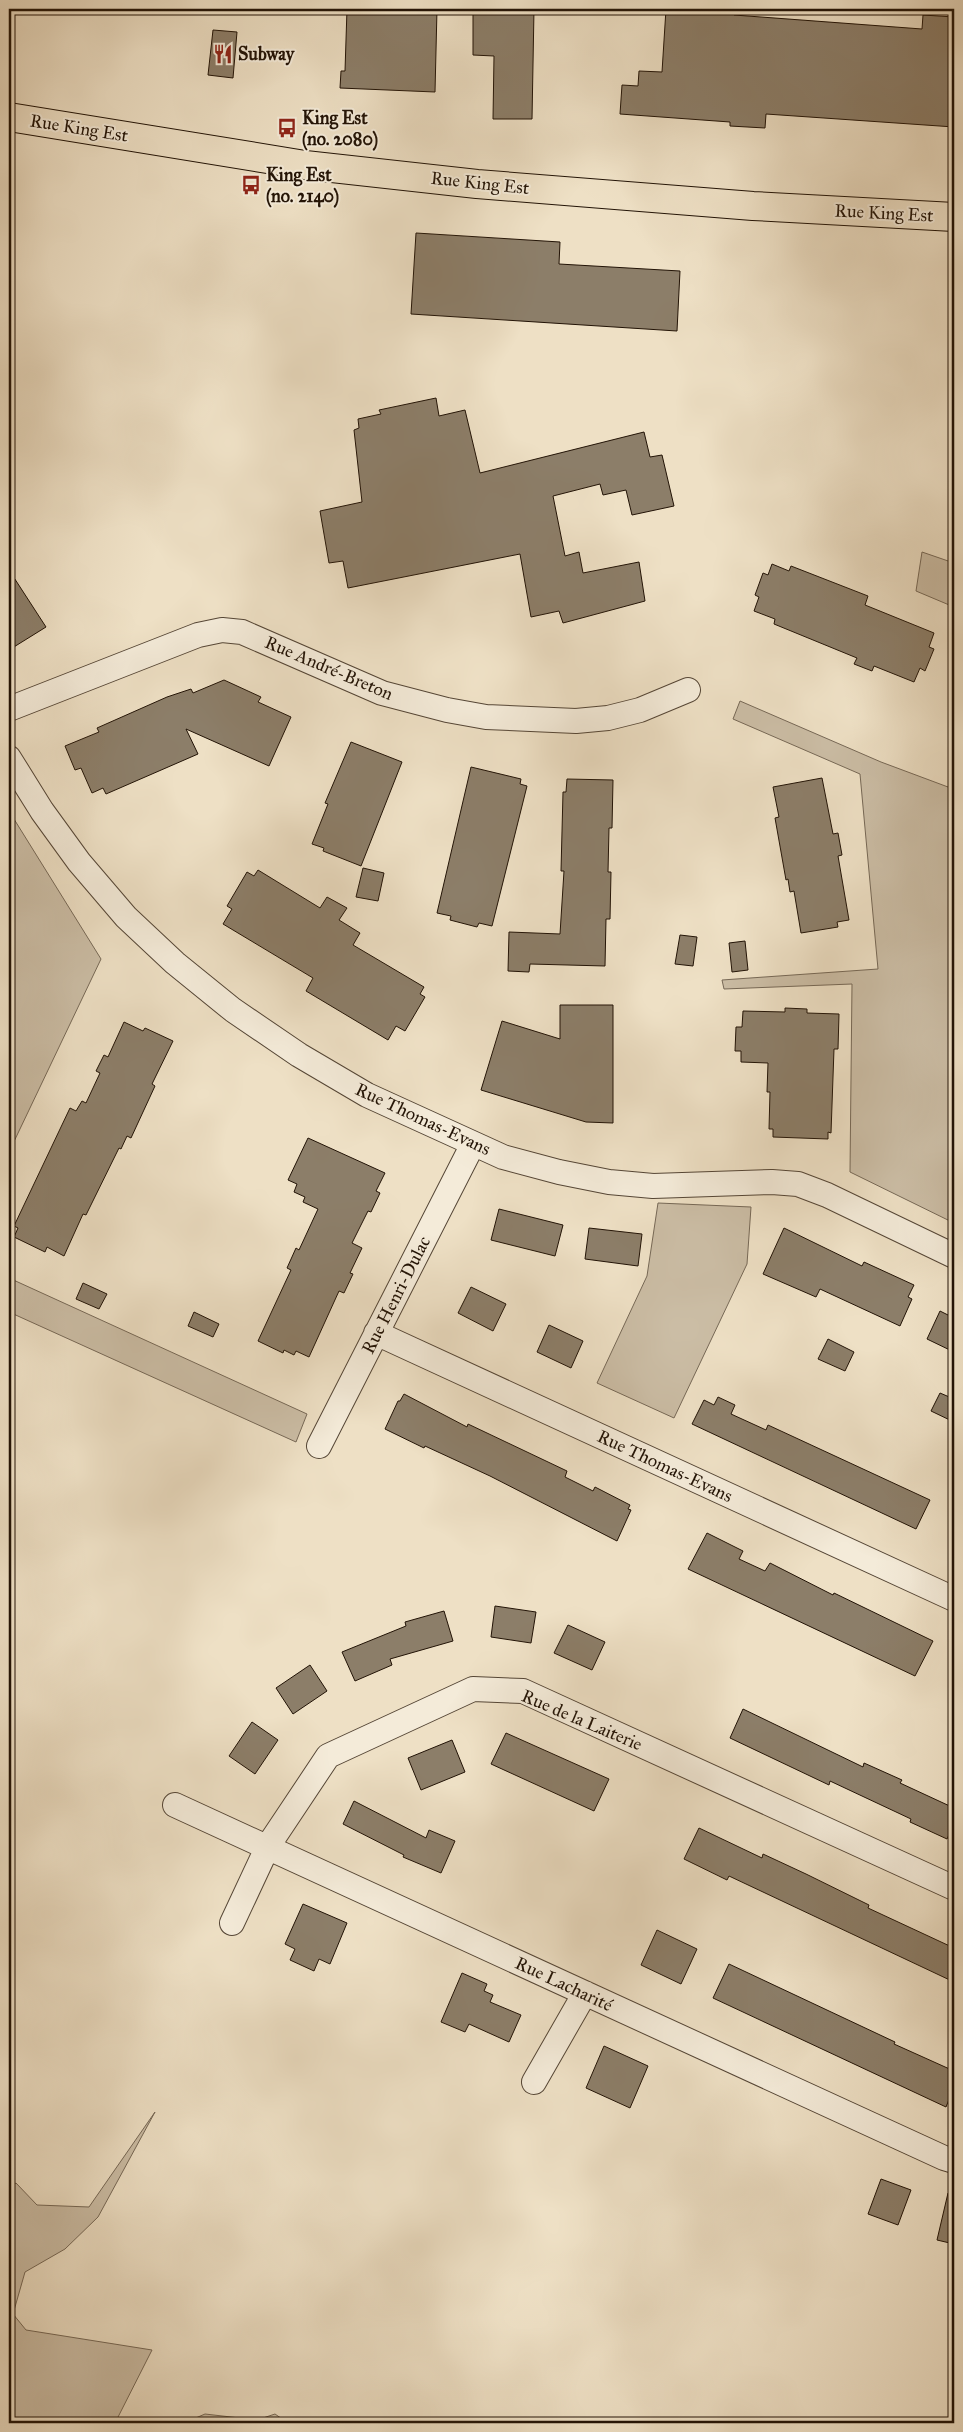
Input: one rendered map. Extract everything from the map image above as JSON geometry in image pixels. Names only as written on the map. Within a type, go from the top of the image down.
[{"type":"main road","name":"Rue King Est","points":[[9,117],[305,165],[477,184],[752,206],[954,217]]},
{"type":"street","name":"Rue André-Breton","points":[[9,709],[198,635],[222,630],[242,632],[258,638],[382,693],[447,710],[486,717],[576,721],[608,718],[640,710],[688,690]]},
{"type":"street","name":"Rue Thomas-Evans","points":[[9,758],[42,811],[79,862],[126,917],[175,963],[233,1010],[299,1055],[367,1095],[503,1157],[550,1170],[609,1182],[653,1186],[772,1182],[798,1184],[827,1195],[954,1256]]},
{"type":"street","name":"Rue Henri-Dulac","points":[[318,1446],[473,1144]]},
{"type":"street","name":"Rue Thomas-Evans","points":[[376,1333],[954,1599]]},
{"type":"street","name":"Rue de la Laiterie","points":[[232,1923],[268,1846],[328,1756],[473,1689],[523,1691],[954,1888]]},
{"type":"street","name":"Rue Lacharité","points":[[175,1805],[954,2161]]},
{"type":"street","points":[[534,2082],[585,1993]]},
{"type":"shaded area","points":[[922,552],[954,563],[954,607],[916,591]]},
{"type":"shaded area","points":[[740,701],[881,762],[948,787],[954,773],[954,1223],[850,1172],[852,984],[724,989],[722,980],[878,969],[860,774],[733,719]]},
{"type":"shaded area","points":[[9,811],[101,959],[9,1152]]},
{"type":"shaded area","points":[[658,1203],[751,1207],[747,1264],[674,1418],[597,1383],[647,1276]]},
{"type":"shaded area","points":[[9,1278],[307,1414],[296,1442],[9,1312]]},
{"type":"shaded area","points":[[155,2112],[98,2217],[65,2249],[25,2272],[13,2314],[26,2330],[152,2350],[115,2423],[9,2423],[9,2187],[16,2183],[37,2205],[89,2207]]},
{"type":"shaded area","points":[[205,2414],[257,2420],[275,2414],[288,2423],[184,2423]]},
{"type":"building","points":[[347,9],[437,9],[435,92],[340,88],[341,71],[345,71]]},
{"type":"building","points":[[495,9],[534,9],[532,119],[493,119],[494,56],[473,55],[473,12],[495,13]]},
{"type":"building","points":[[666,9],[735,9],[734,15],[922,29],[923,15],[954,17],[954,127],[766,114],[765,128],[730,126],[730,122],[620,114],[622,85],[638,86],[639,71],[662,72]]},
{"type":"building","name":"Subway","points":[[213,30],[237,32],[233,78],[208,75]]},
{"type":"building","points":[[416,233],[560,242],[559,264],[680,271],[677,331],[411,314]]},
{"type":"building","points":[[436,398],[439,416],[465,410],[480,473],[644,432],[650,457],[662,455],[674,506],[632,515],[626,490],[603,495],[600,484],[553,496],[565,556],[579,552],[583,573],[639,562],[645,601],[563,623],[559,611],[531,617],[520,554],[348,588],[343,561],[329,563],[320,511],[362,502],[354,430],[359,428],[358,419],[381,414],[379,410]]},
{"type":"building","points":[[772,564],[789,571],[791,566],[868,596],[865,605],[934,633],[929,647],[934,649],[925,671],[920,668],[914,682],[874,666],[872,671],[854,664],[857,658],[774,624],[775,619],[754,611],[759,597],[755,595],[763,573],[768,575]]},
{"type":"building","points":[[9,570],[46,627],[9,650]]},
{"type":"building","points":[[224,680],[261,697],[258,702],[291,717],[269,766],[186,729],[198,754],[106,794],[103,788],[92,793],[81,768],[75,770],[65,746],[99,732],[97,728],[167,697],[191,689],[193,693]]},
{"type":"building","points":[[351,742],[402,762],[361,866],[323,851],[324,848],[312,844],[328,804],[325,803]]},
{"type":"building","points":[[471,767],[521,779],[520,784],[527,786],[492,926],[479,923],[477,927],[450,920],[451,916],[437,913]]},
{"type":"building","points":[[822,778],[833,834],[838,833],[842,855],[838,856],[849,920],[837,922],[838,927],[801,933],[794,891],[790,892],[788,879],[786,880],[775,818],[779,817],[773,787]]},
{"type":"building","points":[[567,779],[613,780],[612,828],[609,828],[608,872],[611,872],[610,919],[606,919],[605,966],[530,964],[529,972],[508,971],[509,932],[560,934],[564,871],[561,871],[563,792],[566,792]]},
{"type":"building","points":[[363,868],[384,873],[378,901],[356,897]]},
{"type":"building","points":[[258,870],[320,908],[327,897],[347,908],[339,920],[360,933],[353,945],[424,987],[420,994],[425,997],[405,1031],[396,1026],[388,1040],[306,991],[313,978],[223,924],[232,909],[227,906],[247,872],[254,876]]},
{"type":"building","points":[[680,935],[697,937],[693,966],[675,964]]},
{"type":"building","points":[[745,941],[748,970],[732,972],[729,943]]},
{"type":"building","points":[[560,1005],[613,1005],[613,1123],[586,1122],[481,1090],[502,1021],[560,1039]]},
{"type":"building","points":[[785,1008],[807,1009],[807,1013],[839,1014],[838,1049],[834,1049],[831,1133],[828,1132],[828,1139],[773,1137],[773,1129],[769,1129],[770,1092],[767,1092],[768,1063],[741,1062],[741,1051],[735,1051],[736,1027],[742,1027],[743,1011],[785,1012]]},
{"type":"building","points":[[124,1022],[143,1031],[145,1028],[173,1041],[152,1084],[155,1086],[131,1138],[127,1136],[121,1149],[119,1148],[86,1215],[83,1214],[64,1256],[47,1247],[45,1252],[14,1237],[18,1228],[14,1226],[70,1108],[76,1111],[82,1101],[86,1103],[100,1073],[96,1071],[104,1055],[108,1057]]},
{"type":"building","points":[[308,1138],[385,1173],[376,1191],[380,1193],[371,1212],[368,1211],[352,1243],[362,1248],[350,1273],[353,1274],[344,1293],[339,1291],[309,1357],[296,1351],[294,1355],[284,1350],[283,1353],[258,1341],[291,1270],[287,1268],[296,1248],[299,1250],[318,1209],[303,1202],[305,1197],[294,1192],[297,1184],[288,1180]]},
{"type":"building","points":[[499,1209],[563,1225],[555,1256],[491,1240]]},
{"type":"building","points":[[589,1228],[642,1234],[638,1266],[585,1259]]},
{"type":"building","points":[[784,1228],[862,1266],[864,1262],[914,1285],[908,1297],[912,1299],[900,1326],[820,1289],[816,1297],[763,1274]]},
{"type":"building","points":[[83,1283],[107,1294],[99,1309],[76,1299]]},
{"type":"building","points":[[471,1287],[506,1304],[493,1331],[458,1313]]},
{"type":"building","points":[[940,1311],[954,1318],[954,1352],[927,1339]]},
{"type":"building","points":[[194,1312],[219,1324],[213,1337],[188,1326]]},
{"type":"building","points":[[549,1325],[583,1341],[571,1368],[537,1352]]},
{"type":"building","points":[[828,1339],[854,1352],[845,1371],[818,1359]]},
{"type":"building","points":[[940,1393],[954,1399],[954,1422],[931,1411]]},
{"type":"building","points":[[404,1394],[467,1427],[468,1424],[567,1471],[565,1477],[593,1491],[595,1487],[630,1505],[628,1509],[631,1510],[617,1541],[490,1476],[385,1429],[398,1401],[400,1401]]},
{"type":"building","points":[[718,1397],[735,1405],[731,1414],[766,1430],[768,1425],[930,1500],[916,1529],[692,1424],[704,1400],[714,1405]]},
{"type":"building","points":[[707,1533],[743,1551],[739,1559],[765,1571],[770,1563],[833,1595],[834,1593],[933,1641],[915,1676],[688,1569]]},
{"type":"building","points":[[495,1606],[536,1612],[531,1643],[491,1637]]},
{"type":"building","points":[[444,1611],[453,1641],[390,1659],[392,1665],[355,1681],[342,1652],[406,1626],[405,1622]]},
{"type":"building","points":[[568,1625],[605,1642],[592,1670],[554,1653]]},
{"type":"building","points":[[310,1665],[327,1691],[293,1714],[276,1688]]},
{"type":"building","points":[[743,1709],[863,1767],[864,1763],[902,1780],[900,1783],[954,1808],[954,1824],[947,1839],[910,1822],[911,1819],[830,1781],[829,1785],[730,1738]]},
{"type":"building","points":[[252,1722],[278,1740],[255,1774],[229,1756]]},
{"type":"building","points":[[506,1733],[609,1779],[594,1811],[491,1764]]},
{"type":"building","points":[[452,1740],[465,1772],[421,1790],[408,1758]]},
{"type":"building","points":[[354,1801],[426,1838],[429,1830],[455,1841],[441,1873],[403,1857],[404,1855],[343,1824]]},
{"type":"building","points":[[699,1828],[762,1858],[763,1854],[806,1874],[869,1905],[868,1908],[954,1948],[954,1982],[729,1876],[727,1880],[684,1859]]},
{"type":"building","points":[[303,1904],[347,1923],[330,1964],[319,1959],[314,1971],[290,1960],[295,1949],[285,1944]]},
{"type":"building","points":[[657,1930],[697,1949],[681,1984],[641,1965]]},
{"type":"building","points":[[729,1964],[954,2071],[954,2087],[946,2107],[713,1998]]},
{"type":"building","points":[[462,1973],[487,1984],[484,1991],[493,1995],[490,2002],[521,2015],[509,2042],[469,2024],[465,2032],[441,2022]]},
{"type":"building","points":[[604,2046],[648,2066],[630,2108],[586,2088]]},
{"type":"building","points":[[881,2179],[911,2190],[898,2225],[868,2214]]},
{"type":"building","points":[[948,2193],[954,2194],[954,2244],[937,2240]]},
{"type":"place","name":"Subway","points":[[223,54]]},
{"type":"place","name":"King Est (no. 2080)","points":[[287,128]]},
{"type":"place","name":"King Est (no. 2140)","points":[[251,185]]}]
